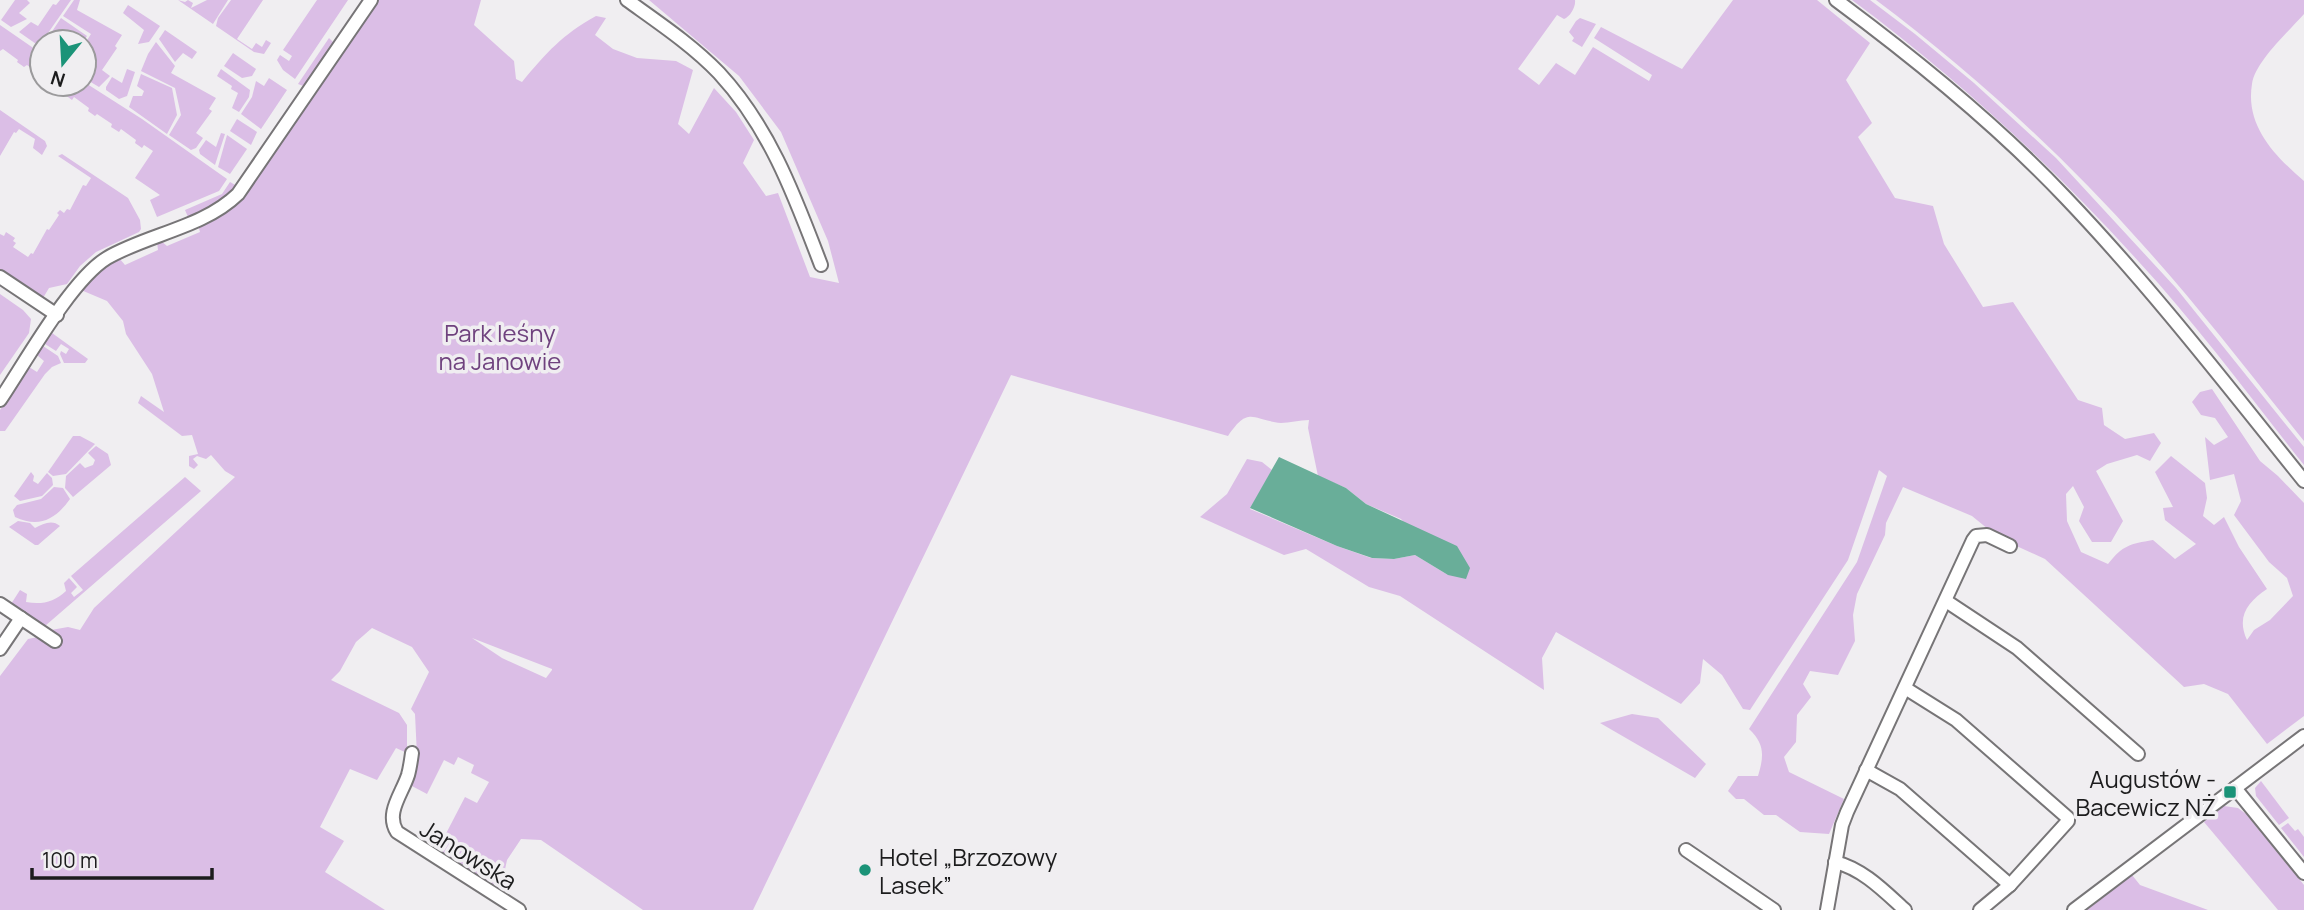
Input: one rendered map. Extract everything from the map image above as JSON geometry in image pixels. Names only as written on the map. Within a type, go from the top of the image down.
[{"type":"street","points":[[0,400],[88,273],[105,260],[218,209],[238,194],[371,0]]},
{"type":"street","points":[[627,0],[697,52],[728,83],[783,167],[821,265]]},
{"type":"street","points":[[1836,0],[1944,85],[1996,130],[2063,195],[2157,298],[2304,481]]},
{"type":"street","points":[[0,276],[57,315]]},
{"type":"street","points":[[1827,910],[1842,825],[1976,536],[1987,535],[2010,546]]},
{"type":"street","points":[[1946,601],[2017,648],[2138,754]]},
{"type":"street","points":[[0,604],[55,641]]},
{"type":"street","points":[[0,649],[21,618]]},
{"type":"street","points":[[1905,688],[1956,720],[2068,818],[2010,885],[1980,910]]},
{"type":"street","points":[[2074,910],[2304,736]]},
{"type":"street","name":"Janowska","points":[[412,753],[408,775],[393,811],[393,825],[397,832],[519,910]]},
{"type":"street","points":[[1866,770],[1900,789],[2010,885]]},
{"type":"street","points":[[2235,788],[2304,873]]},
{"type":"street","points":[[1686,850],[1774,910]]},
{"type":"street","points":[[1835,862],[1860,871],[1905,910]]},
{"type":"green space","points":[[15,0],[27,0],[30,3],[19,13],[27,19],[11,27],[1,20]]},
{"type":"green space","points":[[60,0],[71,0],[52,28],[28,28],[28,38],[19,32],[31,22],[38,26],[53,4],[56,5]]},
{"type":"green space","points":[[74,0],[80,0],[77,10],[122,35],[115,46],[117,48],[102,70],[110,76],[99,87],[98,28],[82,28],[63,16]]},
{"type":"green space","points":[[178,0],[193,3],[191,8],[207,0],[228,0],[213,24]]},
{"type":"green space","points":[[231,0],[263,0],[237,39],[252,49],[256,43],[262,47],[266,40],[271,43],[264,54],[254,52],[216,26],[218,18]]},
{"type":"green space","points":[[317,0],[348,0],[295,79],[283,70],[277,60],[280,55],[289,61],[292,56],[283,50]]},
{"type":"green space","name":"Park leśny na Janowie","points":[[377,0],[481,0],[474,25],[514,61],[516,79],[522,82],[556,45],[596,16],[606,18],[595,35],[613,49],[637,58],[676,61],[693,70],[678,124],[689,134],[714,88],[736,112],[754,140],[743,163],[766,196],[778,193],[810,277],[839,283],[828,241],[781,132],[739,76],[649,0],[1575,0],[1570,14],[1564,19],[1557,15],[1518,69],[1539,85],[1556,63],[1575,75],[1593,47],[1649,81],[1652,75],[1594,38],[1601,27],[1682,69],[1733,0],[1817,0],[1870,43],[1846,80],[1872,123],[1858,137],[1895,198],[1933,206],[1944,244],[1983,307],[2013,302],[2078,400],[2102,408],[2104,425],[2125,439],[2154,433],[2161,443],[2150,461],[2137,455],[2107,464],[2096,471],[2123,521],[2111,542],[2092,542],[2079,521],[2084,507],[2073,486],[2066,494],[2067,521],[2081,552],[2108,564],[2123,549],[2138,543],[2153,540],[2175,559],[2196,544],[2165,520],[2163,508],[2173,507],[2155,472],[2171,456],[2205,483],[2207,498],[2203,516],[2214,525],[2224,517],[2239,547],[2267,589],[2254,599],[2243,617],[2247,640],[2254,630],[2270,620],[2293,596],[2287,578],[2269,562],[2234,515],[2241,501],[2234,474],[2210,480],[2205,437],[2214,445],[2228,437],[2215,418],[2201,415],[2192,402],[2200,392],[2212,389],[2260,461],[2304,503],[2304,716],[2267,744],[2228,694],[2204,684],[2184,687],[2045,559],[1999,538],[1972,516],[1903,487],[1886,523],[1885,535],[1857,594],[1853,615],[1855,641],[1838,675],[1810,671],[1803,684],[1811,697],[1797,715],[1796,742],[1784,757],[1789,772],[1844,799],[1829,834],[1800,832],[1776,815],[1764,815],[1744,799],[1736,799],[1728,791],[1738,776],[1758,776],[1762,751],[1758,740],[1749,729],[1857,562],[1887,476],[1879,470],[1848,560],[1750,710],[1743,709],[1722,675],[1703,659],[1700,683],[1681,704],[1556,632],[1542,658],[1544,690],[1400,596],[1369,587],[1306,549],[1284,555],[1200,517],[1227,494],[1247,459],[1262,462],[1272,470],[1250,509],[1371,558],[1394,559],[1415,555],[1448,575],[1401,519],[1366,504],[1346,488],[1318,476],[1308,428],[1309,420],[1281,423],[1246,417],[1228,436],[1011,375],[753,910],[643,910],[541,840],[521,839],[507,860],[500,893],[442,855],[438,849],[465,797],[477,803],[489,782],[471,773],[474,765],[458,757],[454,765],[444,760],[427,794],[410,785],[417,756],[415,714],[411,709],[429,672],[412,647],[372,628],[356,642],[340,671],[331,680],[399,713],[407,725],[407,753],[396,748],[377,780],[350,769],[320,827],[344,841],[325,872],[385,910],[0,910],[0,676],[28,639],[38,637],[54,645],[59,636],[51,630],[68,627],[80,630],[94,608],[235,477],[225,471],[211,455],[206,459],[197,456],[193,459],[198,465],[194,469],[189,466],[189,456],[198,454],[192,435],[182,436],[138,403],[141,396],[164,412],[152,374],[126,334],[123,321],[107,301],[81,290],[110,262],[119,258],[125,265],[158,250],[157,242],[161,241],[167,246],[200,232],[198,225],[241,201]],"holes":[[[472,638],[552,669],[546,678],[502,658]]]},
{"type":"green space","points":[[1852,0],[1870,0],[1915,34],[1974,83],[2056,158],[2176,288],[2304,447],[2304,465],[2182,311],[2072,191],[1966,92]]},
{"type":"green space","points":[[1876,0],[2304,0],[2304,14],[2274,47],[2254,75],[2251,99],[2253,113],[2265,139],[2304,181],[2304,441],[2184,292],[2080,178],[1981,85]]},
{"type":"green space","points":[[128,5],[160,26],[149,42],[138,44],[144,30],[123,13]]},
{"type":"green space","points":[[61,18],[75,28],[54,28]]},
{"type":"green space","points":[[1580,18],[1596,24],[1582,47],[1572,41],[1574,38],[1569,32]]},
{"type":"green space","points":[[0,25],[28,44],[28,66],[24,67],[3,49],[0,51]]},
{"type":"green space","points":[[165,30],[197,52],[192,59],[183,53],[175,62],[159,39]]},
{"type":"green space","points":[[329,38],[334,46],[306,87],[298,84]]},
{"type":"green space","points":[[156,42],[175,66],[171,73],[216,98],[209,109],[212,111],[196,133],[203,138],[196,148],[191,150],[169,135],[181,115],[175,88],[141,71]]},
{"type":"green space","points":[[233,53],[256,69],[252,76],[242,78],[224,66]]},
{"type":"green space","points":[[127,69],[135,72],[127,96],[119,99],[106,90],[106,87],[112,77],[122,83]]},
{"type":"green space","points":[[221,69],[250,90],[249,97],[239,112],[232,108],[238,93],[217,76]]},
{"type":"green space","points":[[141,74],[172,88],[177,115],[167,134],[129,107],[133,96],[142,96],[144,91],[137,86]]},
{"type":"green space","points":[[269,78],[287,90],[261,129],[241,114],[252,97],[256,81],[264,86]]},
{"type":"green space","points":[[98,91],[227,179],[219,191],[157,217],[150,200],[160,195],[135,178],[153,151],[144,145],[142,148],[121,129],[119,132],[111,127],[112,124],[88,111],[89,108],[75,98],[98,98]]},
{"type":"green space","points":[[0,110],[45,141],[47,146],[42,155],[33,148],[35,139],[19,129],[14,132],[0,156]]},
{"type":"green space","points":[[237,119],[257,132],[251,145],[230,131]]},
{"type":"green space","points":[[221,133],[225,134],[215,165],[200,154],[199,150],[206,140],[216,147]]},
{"type":"green space","points":[[227,135],[247,149],[230,174],[218,167]]},
{"type":"green space","points":[[62,154],[128,198],[140,220],[141,229],[96,252],[80,266],[67,284],[49,288],[43,298],[0,269],[0,234],[4,236],[6,232],[15,238],[13,247],[28,257],[33,254],[47,229],[49,230],[59,215],[57,213],[60,210],[64,213],[67,209],[70,210],[83,185],[86,186],[91,178],[58,156]]},
{"type":"green space","points":[[230,182],[237,186],[226,196],[188,217],[185,210],[222,194]]},
{"type":"green space","points":[[0,294],[31,319],[29,333],[0,375]]},
{"type":"green space","points":[[52,333],[88,359],[85,363],[64,363],[61,351],[66,354],[69,349],[61,344],[56,351],[45,344]]},
{"type":"green space","points":[[43,346],[58,356],[61,363],[45,374],[5,431],[0,431],[0,410],[29,367],[37,372],[44,361],[37,355]]},
{"type":"green space","points":[[73,436],[80,436],[95,444],[66,474],[53,476],[48,472]]},
{"type":"green space","points":[[96,446],[108,454],[111,465],[73,497],[65,488],[66,476],[80,463],[85,468],[93,465],[95,460],[88,453]]},
{"type":"green space","points":[[31,472],[33,481],[38,484],[47,473],[52,478],[53,485],[42,496],[20,501],[14,496]]},
{"type":"green space","points":[[185,477],[201,491],[45,626],[11,604],[20,590],[27,594],[26,602],[43,603],[57,598],[66,591],[64,583],[69,578],[77,587],[71,593],[74,597],[83,590],[71,576]]},
{"type":"green space","points":[[54,487],[63,488],[70,499],[52,517],[32,522],[15,517],[13,510],[17,505],[41,499]]},
{"type":"green space","points":[[18,521],[30,523],[35,528],[51,523],[60,526],[35,545],[9,527]]},
{"type":"green space","points":[[1632,714],[1658,718],[1706,764],[1695,778],[1600,723]]},
{"type":"green space","points":[[2261,781],[2289,818],[2279,825],[2256,796],[2255,788]]},
{"type":"green space","points":[[2224,806],[2238,808],[2246,814],[2304,885],[2304,910],[2278,910],[2204,822]]},
{"type":"green space","points":[[2288,823],[2304,837],[2304,857],[2281,828]]},
{"type":"green space","points":[[2132,875],[2140,885],[2208,910],[2087,910]]},
{"type":"shaded area","points":[[1279,457],[1346,488],[1366,504],[1457,546],[1470,568],[1466,579],[1448,575],[1415,555],[1394,559],[1372,558],[1337,546],[1250,508]]},
{"type":"place","name":"Augustów - Bacewicz NŻ","points":[[2230,792]]},
{"type":"place","name":"Hotel „Brzozowy Lasek”","points":[[865,870]]}]
